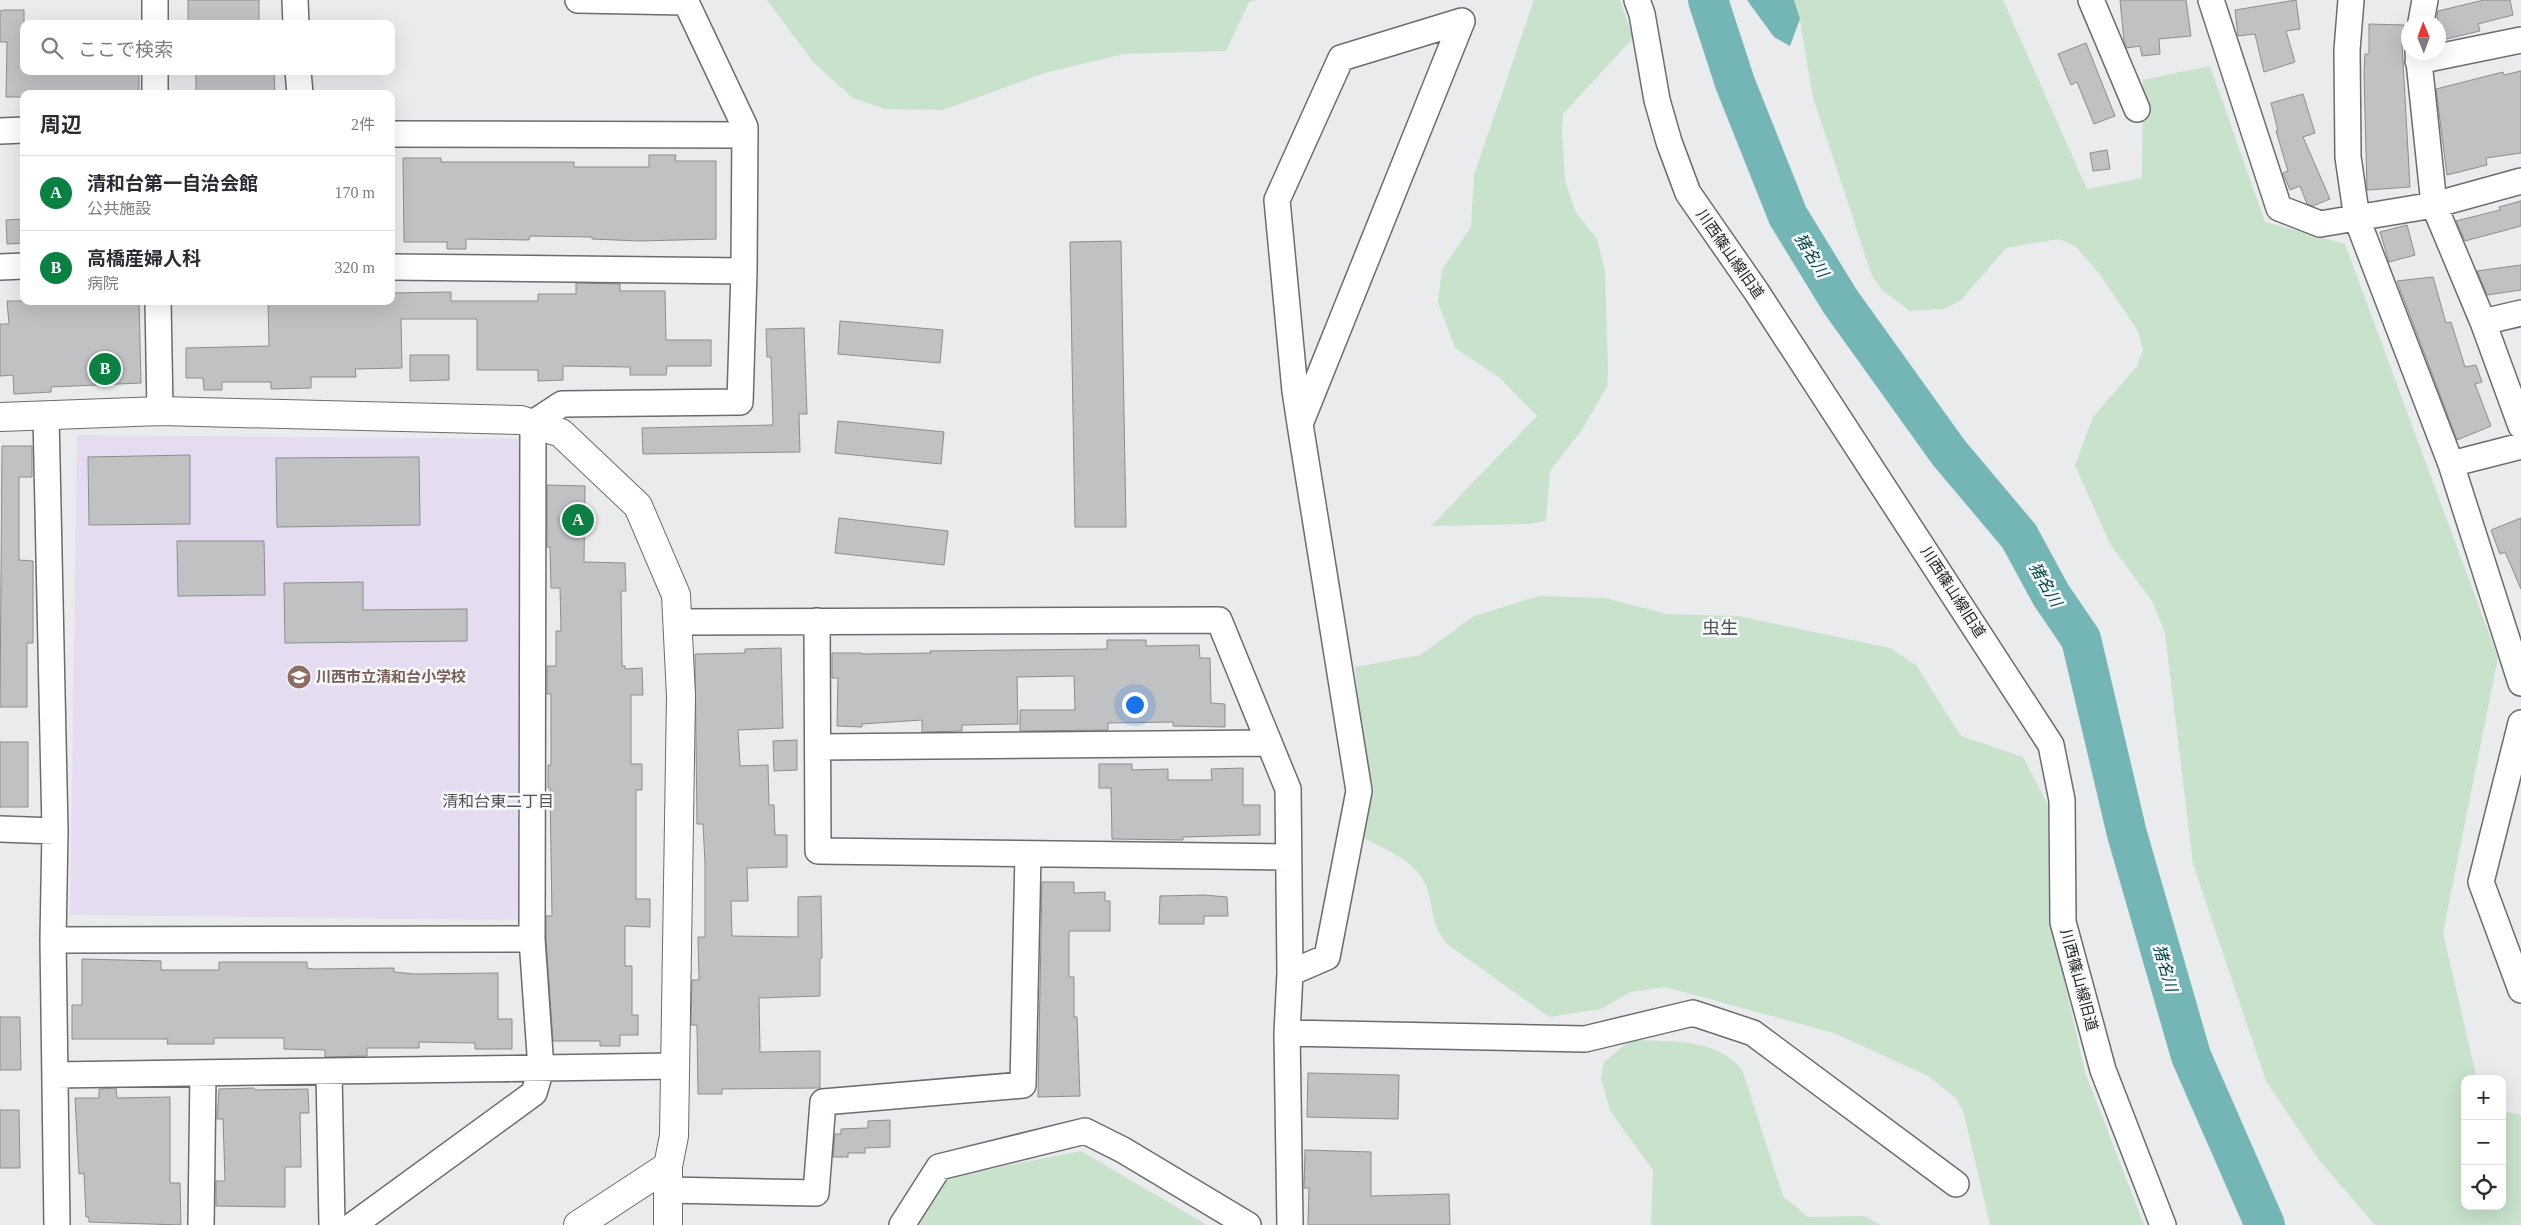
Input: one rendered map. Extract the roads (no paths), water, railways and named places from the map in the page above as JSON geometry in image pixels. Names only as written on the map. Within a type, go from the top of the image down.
[{"type":"street","points":[[155,0],[155,20]]},
{"type":"street","points":[[295,0],[296,20]]},
{"type":"street","points":[[533,423],[562,404],[740,402],[744,271],[745,127],[685,1],[578,0]]},
{"type":"street","name":"川西篠山線旧道","points":[[1636,0],[1642,14],[1657,100],[1668,142],[1688,193],[1767,308],[2051,745],[2062,800],[2063,922],[2103,1070],[2163,1225]]},
{"type":"street","points":[[2091,0],[2137,109]]},
{"type":"street","points":[[2211,0],[2279,208],[2320,224],[2434,204],[2521,181]]},
{"type":"street","points":[[2351,0],[2347,50],[2348,157],[2357,219],[2451,464],[2521,683]]},
{"type":"street","points":[[2422,15],[2425,0]]},
{"type":"street","points":[[1290,973],[1327,957],[1359,791],[1300,424],[1295,391],[1277,200],[1341,58],[1462,21],[1300,424]]},
{"type":"street","points":[[2446,52],[2521,40]]},
{"type":"street","points":[[2418,60],[2434,204],[2483,322],[2521,426]]},
{"type":"street","points":[[155,75],[155,90]]},
{"type":"street","points":[[298,75],[300,90]]},
{"type":"street","points":[[0,131],[20,130]]},
{"type":"street","points":[[395,134],[745,135]]},
{"type":"street","points":[[0,267],[20,266]]},
{"type":"street","points":[[395,267],[744,271]]},
{"type":"street","points":[[158,305],[160,411]]},
{"type":"street","points":[[2483,322],[2521,313]]},
{"type":"street","points":[[0,417],[160,411],[479,418],[533,423],[561,433],[638,506],[676,595],[681,696],[674,1136],[668,1178],[668,1225]]},
{"type":"street","points":[[46,416],[55,831],[53,940],[57,1225]]},
{"type":"street","points":[[353,1225],[534,1093],[541,1069],[532,939],[533,423]]},
{"type":"street","points":[[2451,464],[2521,446]]},
{"type":"street","points":[[677,622],[1219,620],[1288,789],[1290,973],[1287,1033],[1290,1225]]},
{"type":"street","points":[[817,621],[818,851],[1288,856]]},
{"type":"street","points":[[2521,723],[2481,882],[2521,990]]},
{"type":"street","points":[[818,747],[1269,743]]},
{"type":"street","points":[[0,829],[55,831]]},
{"type":"street","points":[[578,1225],[668,1178],[816,1193],[823,1102],[1023,1085],[1028,854]]},
{"type":"street","points":[[53,940],[532,939]]},
{"type":"street","points":[[1287,1033],[1585,1039],[1693,1013],[1753,1033],[1956,1184]]},
{"type":"street","points":[[55,1075],[675,1066]]},
{"type":"street","points":[[329,1072],[332,1225]]},
{"type":"street","points":[[201,1225],[203,1073]]},
{"type":"street","points":[[902,1225],[939,1167],[1085,1131],[1123,1150],[1248,1225]]},
{"type":"water","points":[[1747,0],[1794,0],[1800,19],[1790,46],[1774,37]]},
{"type":"waterway","name":"猪名川","points":[[1708,0],[1735,83],[1788,216],[1840,301],[1949,453],[2019,536],[2051,595],[2081,639],[2127,834],[2191,1056],[2265,1225]]},
{"type":"place","name":"高橋産婦人科","points":[[105,369]]},
{"type":"place","name":"清和台第一自治会館","points":[[578,520]]},
{"type":"place","name":"川西市立清和台小学校","points":[[299,677]]},
{"type":"district","name":"虫生","points":[[1720,628]]},
{"type":"district","name":"清和台東二丁目","points":[[498,801]]}]
